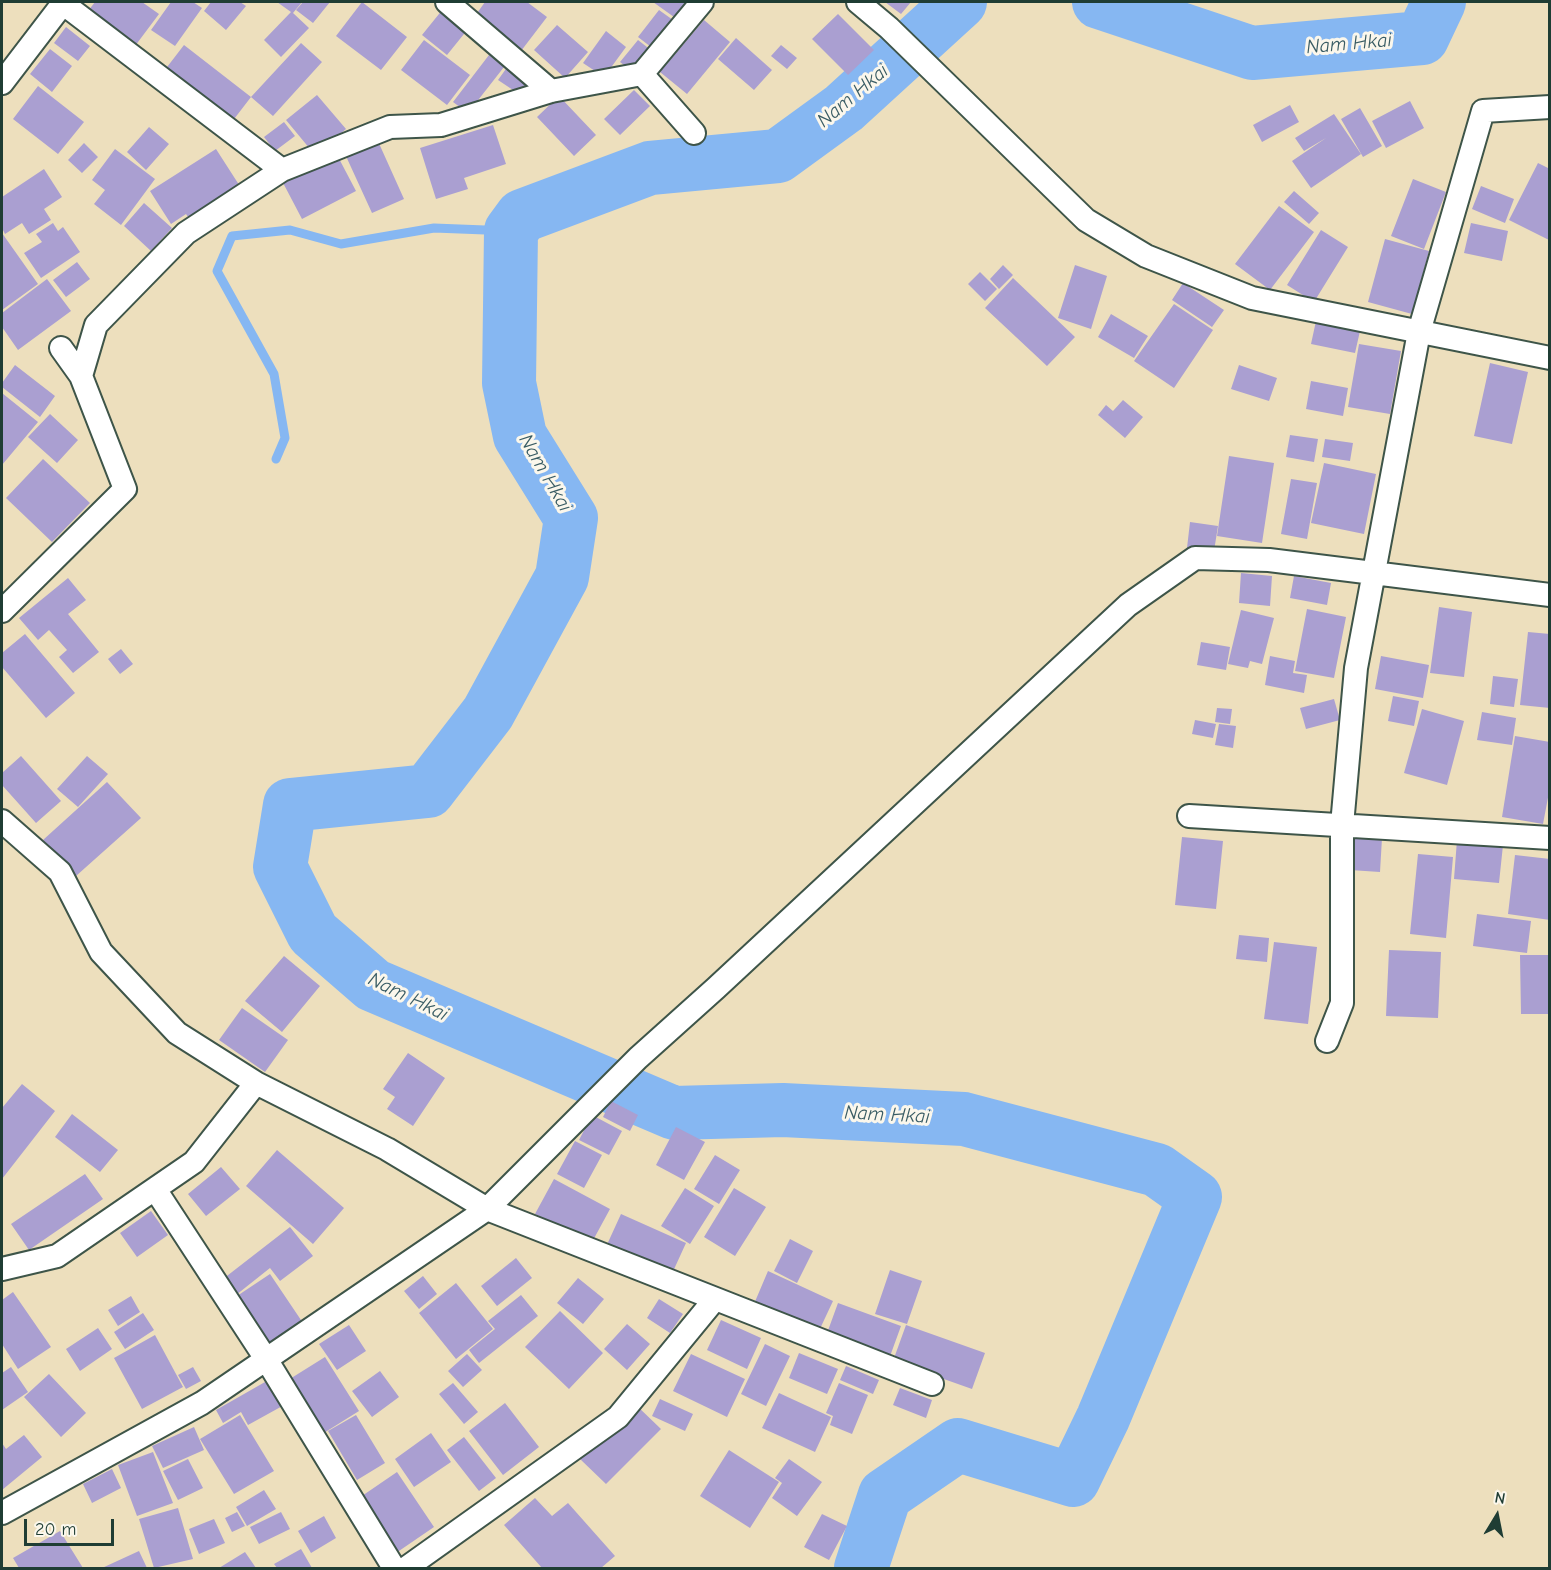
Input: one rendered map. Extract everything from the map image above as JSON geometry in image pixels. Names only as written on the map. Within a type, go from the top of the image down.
[{"type":"street","points":[[2,83],[63,2],[282,170]]},
{"type":"street","points":[[447,2],[551,91]]},
{"type":"street","points":[[81,376],[96,325],[186,233],[282,170],[390,127],[441,125],[551,91],[642,74],[702,2]]},
{"type":"street","points":[[858,2],[889,28],[1086,220],[1146,256],[1252,298],[1550,358]]},
{"type":"street","points":[[642,74],[694,133]]},
{"type":"street","points":[[1327,1041],[1342,1003],[1342,825],[1356,668],[1419,332],[1483,111],[1550,107]]},
{"type":"street","points":[[2,611],[125,489],[81,376],[61,348]]},
{"type":"street","points":[[2,1513],[202,1403],[487,1209],[638,1058],[1128,605],[1195,558],[1269,560],[1550,595]]},
{"type":"street","points":[[1189,816],[1550,838]]},
{"type":"street","points":[[2,821],[60,872],[101,952],[177,1033],[256,1083],[387,1149],[487,1209],[932,1384]]},
{"type":"street","points":[[2,1269],[57,1256],[194,1162],[256,1083]]},
{"type":"street","points":[[155,1189],[266,1359],[394,1569]]},
{"type":"street","points":[[406,1569],[618,1417],[715,1299]]},
{"type":"building","points":[[95,2],[142,2],[159,14],[132,50],[85,15]]},
{"type":"building","points":[[171,2],[193,2],[202,8],[175,46],[151,30]]},
{"type":"building","points":[[211,2],[240,2],[246,6],[226,30],[204,11]]},
{"type":"building","points":[[277,2],[302,2],[293,13],[309,28],[281,57],[264,40],[291,12]]},
{"type":"building","points":[[303,2],[330,2],[313,23],[296,10]]},
{"type":"building","points":[[362,2],[407,37],[381,70],[336,36]]},
{"type":"building","points":[[485,2],[527,2],[547,17],[521,51],[475,16]]},
{"type":"building","points":[[653,2],[686,2],[674,17]]},
{"type":"building","points":[[885,2],[911,2],[901,14]]},
{"type":"building","points":[[443,9],[468,29],[447,55],[422,35]]},
{"type":"building","points":[[659,10],[673,20],[651,47],[638,37]]},
{"type":"building","points":[[838,14],[874,50],[848,75],[812,39]]},
{"type":"building","points":[[704,20],[730,42],[687,94],[660,72]]},
{"type":"building","points":[[557,25],[588,52],[565,78],[534,50]]},
{"type":"building","points":[[66,27],[90,46],[78,61],[54,43]]},
{"type":"building","points":[[606,31],[626,47],[604,77],[583,63]]},
{"type":"building","points":[[736,38],[772,70],[754,90],[718,59]]},
{"type":"building","points":[[424,40],[470,75],[447,105],[401,70]]},
{"type":"building","points":[[638,40],[652,51],[634,73],[620,62]]},
{"type":"building","points":[[301,43],[322,62],[273,116],[251,97]]},
{"type":"building","points":[[184,45],[251,97],[231,123],[164,71]]},
{"type":"building","points":[[781,45],[797,58],[787,69],[771,56]]},
{"type":"building","points":[[50,49],[72,66],[52,92],[30,74]]},
{"type":"building","points":[[489,55],[504,67],[468,113],[453,102]]},
{"type":"building","points":[[508,66],[529,81],[519,94],[498,80]]},
{"type":"building","points":[[38,86],[84,122],[58,154],[13,119]]},
{"type":"building","points":[[634,90],[650,106],[620,135],[604,119]]},
{"type":"building","points":[[317,95],[346,129],[315,155],[286,120]]},
{"type":"building","points":[[559,96],[596,135],[574,156],[537,117]]},
{"type":"building","points":[[1410,101],[1424,128],[1386,148],[1372,121]]},
{"type":"building","points":[[1290,105],[1299,122],[1262,142],[1253,125]]},
{"type":"building","points":[[1360,108],[1382,146],[1363,157],[1341,119]]},
{"type":"building","points":[[1334,114],[1361,154],[1311,188],[1292,161],[1326,138],[1304,151],[1295,138]]},
{"type":"building","points":[[284,122],[295,136],[275,151],[264,137]]},
{"type":"building","points":[[493,125],[506,164],[464,178],[468,189],[436,199],[420,148]]},
{"type":"building","points":[[149,127],[169,144],[146,170],[127,152]]},
{"type":"building","points":[[377,139],[404,199],[372,213],[345,154]]},
{"type":"building","points":[[84,143],[98,157],[82,173],[68,160]]},
{"type":"building","points":[[115,149],[155,179],[121,225],[94,204],[105,190],[92,180]]},
{"type":"building","points":[[216,149],[243,191],[193,224],[186,214],[171,224],[150,191]]},
{"type":"building","points":[[335,151],[356,191],[302,219],[281,179]]},
{"type":"building","points":[[1538,163],[1550,169],[1549,240],[1509,220]]},
{"type":"building","points":[[44,169],[62,197],[44,209],[51,220],[29,234],[22,223],[5,234],[2,228],[2,197]]},
{"type":"building","points":[[1413,179],[1446,192],[1424,249],[1391,236]]},
{"type":"building","points":[[1481,186],[1514,199],[1505,223],[1472,209]]},
{"type":"building","points":[[1294,191],[1319,213],[1309,224],[1284,202]]},
{"type":"building","points":[[144,203],[172,228],[151,251],[124,226]]},
{"type":"building","points":[[1279,206],[1314,232],[1270,290],[1235,264]]},
{"type":"building","points":[[53,223],[58,231],[63,227],[80,252],[41,278],[24,253],[42,242],[36,234]]},
{"type":"building","points":[[1471,223],[1508,231],[1502,261],[1464,253]]},
{"type":"building","points":[[1321,230],[1348,247],[1314,302],[1287,285]]},
{"type":"building","points":[[2,233],[38,284],[2,310]]},
{"type":"building","points":[[1385,239],[1429,251],[1412,314],[1368,302]]},
{"type":"building","points":[[77,262],[90,279],[66,297],[53,280]]},
{"type":"building","points":[[1003,265],[1013,275],[999,289],[990,279]]},
{"type":"building","points":[[1075,265],[1107,276],[1091,329],[1058,318]]},
{"type":"building","points":[[980,272],[997,289],[985,301],[968,284]]},
{"type":"building","points":[[1013,278],[1075,337],[1047,366],[985,308]]},
{"type":"building","points":[[47,279],[71,311],[18,350],[2,327],[2,313]]},
{"type":"building","points":[[1183,283],[1224,310],[1212,327],[1172,300]]},
{"type":"building","points":[[1174,304],[1213,330],[1174,388],[1134,361]]},
{"type":"building","points":[[1111,314],[1148,336],[1134,358],[1098,337]]},
{"type":"building","points":[[1316,321],[1360,331],[1355,353],[1311,344]]},
{"type":"building","points":[[1359,344],[1401,351],[1390,414],[1348,407]]},
{"type":"building","points":[[1490,363],[1528,372],[1512,444],[1474,436]]},
{"type":"building","points":[[15,365],[55,396],[40,417],[2,387],[2,383]]},
{"type":"building","points":[[1239,365],[1277,378],[1269,401],[1231,389]]},
{"type":"building","points":[[1311,381],[1348,388],[1343,416],[1306,409]]},
{"type":"building","points":[[2,393],[38,422],[2,465]]},
{"type":"building","points":[[1123,400],[1143,417],[1125,438],[1098,415],[1106,405],[1113,411]]},
{"type":"building","points":[[50,414],[78,440],[57,463],[28,437]]},
{"type":"building","points":[[1290,435],[1318,439],[1314,462],[1286,457]]},
{"type":"building","points":[[1325,439],[1353,443],[1350,461],[1322,457]]},
{"type":"building","points":[[1229,456],[1274,463],[1262,543],[1217,536]]},
{"type":"building","points":[[43,459],[90,503],[52,542],[6,498]]},
{"type":"building","points":[[1324,463],[1376,474],[1364,534],[1311,523]]},
{"type":"building","points":[[1291,479],[1317,483],[1307,539],[1281,534]]},
{"type":"building","points":[[1190,522],[1218,526],[1214,551],[1187,548]]},
{"type":"building","points":[[1241,573],[1272,576],[1270,606],[1239,603]]},
{"type":"building","points":[[1294,576],[1331,583],[1327,605],[1290,598]]},
{"type":"building","points":[[68,578],[86,600],[68,614],[99,652],[73,673],[59,657],[67,650],[49,630],[38,640],[19,618]]},
{"type":"building","points":[[1439,607],[1472,612],[1464,677],[1430,673]]},
{"type":"building","points":[[1307,609],[1346,617],[1334,678],[1295,671]]},
{"type":"building","points":[[1241,610],[1274,618],[1262,664],[1250,661],[1248,668],[1228,664]]},
{"type":"building","points":[[1528,632],[1550,634],[1550,708],[1520,705]]},
{"type":"building","points":[[25,634],[75,693],[46,718],[2,667],[2,653]]},
{"type":"building","points":[[1201,642],[1230,647],[1226,670],[1197,665]]},
{"type":"building","points":[[121,649],[133,664],[120,674],[108,659]]},
{"type":"building","points":[[1270,656],[1295,661],[1293,673],[1307,675],[1304,693],[1265,685]]},
{"type":"building","points":[[1381,656],[1429,665],[1423,698],[1375,689]]},
{"type":"building","points":[[1493,676],[1518,679],[1514,707],[1490,704]]},
{"type":"building","points":[[1393,696],[1419,701],[1414,726],[1388,721]]},
{"type":"building","points":[[1334,699],[1340,720],[1306,729],[1300,708]]},
{"type":"building","points":[[1217,708],[1232,709],[1230,724],[1215,722]]},
{"type":"building","points":[[1422,709],[1464,721],[1447,785],[1404,773]]},
{"type":"building","points":[[1482,712],[1516,718],[1512,745],[1477,740]]},
{"type":"building","points":[[1195,720],[1216,724],[1213,738],[1192,734]]},
{"type":"building","points":[[1219,724],[1236,726],[1233,748],[1215,745]]},
{"type":"building","points":[[1515,736],[1550,742],[1550,787],[1543,824],[1502,817]]},
{"type":"building","points":[[21,756],[61,801],[36,823],[2,785],[2,773]]},
{"type":"building","points":[[87,756],[108,774],[78,807],[57,789]]},
{"type":"building","points":[[107,782],[141,818],[76,876],[43,840]]},
{"type":"building","points":[[1182,837],[1223,841],[1216,909],[1175,905]]},
{"type":"building","points":[[1352,837],[1382,838],[1380,872],[1350,870]]},
{"type":"building","points":[[1457,840],[1503,845],[1499,883],[1454,879]]},
{"type":"building","points":[[1418,854],[1453,857],[1446,938],[1410,934]]},
{"type":"building","points":[[1515,855],[1550,859],[1550,920],[1508,914]]},
{"type":"building","points":[[1477,914],[1531,921],[1527,953],[1473,946]]},
{"type":"building","points":[[1239,935],[1269,938],[1267,962],[1236,959]]},
{"type":"building","points":[[1274,942],[1317,947],[1308,1024],[1264,1019]]},
{"type":"building","points":[[1389,950],[1441,952],[1438,1018],[1386,1016]]},
{"type":"building","points":[[1520,955],[1550,955],[1550,1014],[1521,1014]]},
{"type":"building","points":[[284,956],[320,986],[282,1032],[245,1001]]},
{"type":"building","points":[[242,1008],[288,1040],[265,1072],[219,1040]]},
{"type":"building","points":[[408,1053],[445,1078],[413,1126],[387,1109],[395,1097],[383,1089]]},
{"type":"building","points":[[22,1084],[55,1111],[2,1179],[2,1108]]},
{"type":"building","points":[[611,1101],[638,1115],[630,1131],[603,1117]]},
{"type":"building","points":[[72,1114],[118,1150],[100,1172],[55,1137]]},
{"type":"building","points":[[592,1115],[622,1131],[609,1155],[579,1140]]},
{"type":"building","points":[[676,1127],[705,1142],[684,1180],[656,1165]]},
{"type":"building","points":[[575,1141],[602,1155],[584,1188],[557,1174]]},
{"type":"building","points":[[277,1150],[344,1208],[313,1244],[246,1186]]},
{"type":"building","points":[[715,1155],[740,1170],[719,1204],[694,1189]]},
{"type":"building","points":[[221,1167],[240,1189],[206,1216],[188,1194]]},
{"type":"building","points":[[85,1174],[103,1199],[29,1250],[11,1224]]},
{"type":"building","points":[[554,1179],[610,1209],[591,1244],[535,1214]]},
{"type":"building","points":[[685,1188],[714,1206],[690,1244],[661,1226]]},
{"type":"building","points":[[734,1188],[766,1207],[735,1256],[704,1237]]},
{"type":"building","points":[[151,1211],[168,1235],[137,1257],[120,1233]]},
{"type":"building","points":[[621,1214],[686,1243],[670,1278],[605,1249]]},
{"type":"building","points":[[290,1227],[313,1256],[280,1281],[270,1268],[236,1295],[223,1279]]},
{"type":"building","points":[[790,1239],[813,1251],[797,1283],[774,1271]]},
{"type":"building","points":[[516,1258],[532,1278],[497,1306],[481,1286]]},
{"type":"building","points":[[890,1270],[922,1281],[907,1324],[875,1314]]},
{"type":"building","points":[[768,1271],[833,1301],[818,1333],[754,1304]]},
{"type":"building","points":[[270,1274],[303,1323],[263,1349],[231,1300]]},
{"type":"building","points":[[423,1276],[437,1294],[419,1309],[404,1291]]},
{"type":"building","points":[[578,1278],[604,1299],[583,1324],[557,1303]]},
{"type":"building","points":[[456,1283],[493,1329],[456,1359],[419,1313]]},
{"type":"building","points":[[13,1292],[51,1347],[18,1369],[2,1344],[2,1300]]},
{"type":"building","points":[[521,1295],[538,1316],[479,1363],[469,1350],[495,1329],[488,1321]]},
{"type":"building","points":[[131,1296],[140,1312],[118,1326],[108,1310]]},
{"type":"building","points":[[659,1299],[683,1314],[670,1333],[647,1318]]},
{"type":"building","points":[[838,1303],[901,1326],[889,1359],[826,1336]]},
{"type":"building","points":[[560,1311],[603,1353],[569,1389],[525,1347]]},
{"type":"building","points":[[143,1313],[154,1330],[125,1349],[114,1332]]},
{"type":"building","points":[[721,1320],[761,1338],[747,1369],[707,1350]]},
{"type":"building","points":[[627,1324],[650,1344],[627,1370],[604,1349]]},
{"type":"building","points":[[349,1325],[366,1351],[337,1370],[319,1344]]},
{"type":"building","points":[[906,1325],[985,1353],[972,1389],[893,1361]]},
{"type":"building","points":[[98,1328],[112,1349],[80,1371],[66,1349]]},
{"type":"building","points":[[155,1335],[183,1387],[142,1409],[114,1358]]},
{"type":"building","points":[[765,1344],[790,1356],[766,1406],[741,1394]]},
{"type":"building","points":[[799,1353],[838,1369],[827,1394],[789,1378]]},
{"type":"building","points":[[467,1354],[482,1370],[463,1387],[448,1371]]},
{"type":"building","points":[[691,1354],[745,1379],[727,1417],[673,1391]]},
{"type":"building","points":[[325,1357],[359,1411],[319,1436],[285,1382]]},
{"type":"building","points":[[846,1366],[879,1380],[873,1394],[840,1380]]},
{"type":"building","points":[[11,1367],[28,1392],[2,1410],[2,1373]]},
{"type":"building","points":[[193,1367],[201,1381],[186,1389],[178,1375]]},
{"type":"building","points":[[380,1371],[399,1397],[372,1417],[352,1391]]},
{"type":"building","points":[[49,1374],[86,1413],[61,1437],[24,1397]]},
{"type":"building","points":[[272,1378],[286,1404],[248,1425],[241,1412],[223,1423],[216,1410]]},
{"type":"building","points":[[453,1383],[478,1412],[464,1424],[439,1394]]},
{"type":"building","points":[[839,1383],[868,1395],[852,1434],[830,1425],[833,1416],[826,1413]]},
{"type":"building","points":[[900,1388],[932,1400],[926,1418],[893,1405]]},
{"type":"building","points":[[779,1393],[831,1417],[815,1452],[762,1428]]},
{"type":"building","points":[[660,1399],[693,1414],[685,1431],[652,1416]]},
{"type":"building","points":[[505,1403],[539,1447],[503,1475],[469,1431]]},
{"type":"building","points":[[635,1404],[661,1429],[606,1484],[580,1459]]},
{"type":"building","points":[[240,1415],[274,1471],[234,1494],[200,1439]]},
{"type":"building","points":[[356,1415],[385,1463],[357,1480],[328,1431]]},
{"type":"building","points":[[194,1427],[204,1450],[163,1468],[152,1446]]},
{"type":"building","points":[[431,1433],[451,1462],[414,1487],[395,1459]]},
{"type":"building","points":[[24,1435],[42,1457],[2,1490],[2,1443],[6,1449]]},
{"type":"building","points":[[464,1437],[496,1478],[479,1491],[447,1450]]},
{"type":"building","points":[[729,1450],[779,1482],[750,1528],[700,1496]]},
{"type":"building","points":[[153,1452],[173,1503],[137,1516],[118,1465]]},
{"type":"building","points":[[188,1459],[203,1488],[178,1500],[163,1471]]},
{"type":"building","points":[[789,1459],[822,1482],[797,1516],[772,1498],[782,1483],[775,1478]]},
{"type":"building","points":[[112,1469],[121,1488],[92,1503],[83,1484]]},
{"type":"building","points":[[397,1472],[434,1527],[396,1553],[359,1498]]},
{"type":"building","points":[[264,1490],[276,1509],[247,1526],[236,1507]]},
{"type":"building","points":[[535,1498],[552,1516],[568,1503],[615,1556],[601,1568],[542,1568],[504,1525]]},
{"type":"building","points":[[178,1508],[193,1559],[154,1568],[139,1519]]},
{"type":"building","points":[[237,1512],[245,1526],[232,1532],[225,1518]]},
{"type":"building","points":[[281,1512],[290,1529],[259,1544],[250,1527]]},
{"type":"building","points":[[822,1514],[847,1526],[829,1560],[804,1547]]},
{"type":"building","points":[[324,1516],[336,1538],[311,1553],[298,1531]]},
{"type":"building","points":[[214,1519],[225,1543],[199,1554],[189,1529]]},
{"type":"building","points":[[60,1531],[83,1568],[19,1568],[13,1558]]},
{"type":"building","points":[[301,1549],[312,1568],[277,1568],[274,1564]]},
{"type":"building","points":[[139,1551],[147,1568],[102,1568]]},
{"type":"building","points":[[245,1552],[256,1568],[219,1568]]},
{"type":"waterway","name":"Nam Hkai","points":[[861,1568],[885,1495],[958,1445],[1073,1480],[1103,1418],[1195,1197],[1157,1170],[964,1119],[783,1110],[674,1113],[373,985],[313,933],[280,867],[290,805],[428,791],[488,713],[562,577],[571,518],[520,436],[509,383],[511,231],[522,216],[650,168],[778,156],[844,108],[960,2]]},
{"type":"waterway","name":"Nam Hkai","points":[[1099,2],[1252,53],[1422,38],[1439,2]]},
{"type":"waterway","points":[[276,459],[285,438],[274,374],[217,271],[232,236],[290,230],[341,244],[434,228],[511,231]]}]
